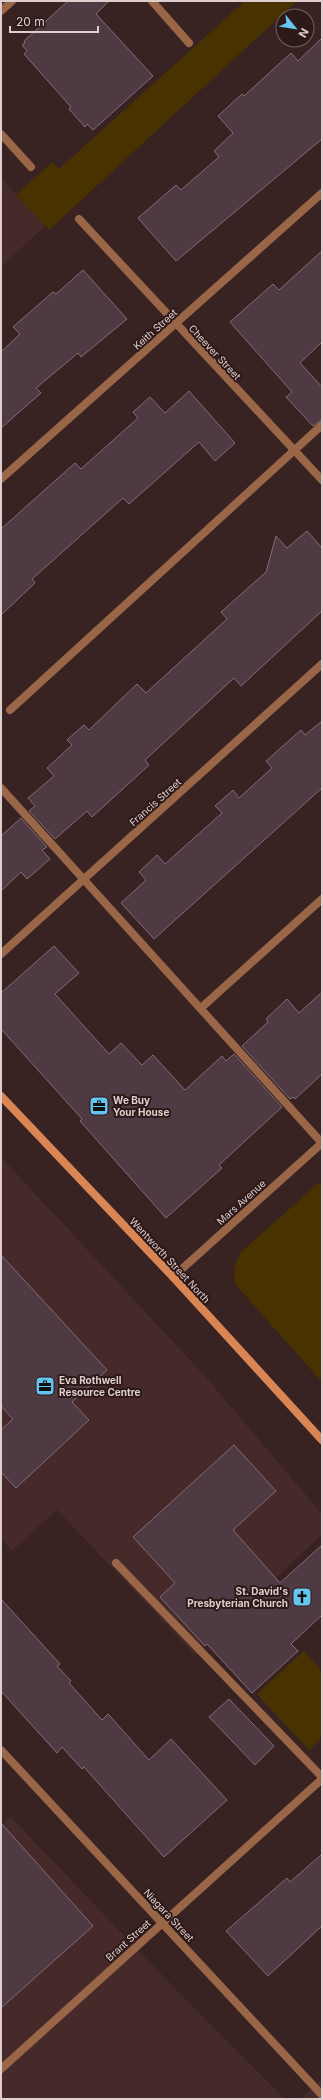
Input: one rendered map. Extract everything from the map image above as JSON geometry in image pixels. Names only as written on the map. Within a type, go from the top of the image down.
[{"type":"main road","name":"Wentworth Street North","points":[[1,1096],[173,1277],[322,1440]]},
{"type":"street","points":[[1,11],[12,1]]},
{"type":"street","points":[[152,1],[188,43]]},
{"type":"street","points":[[1,134],[30,166]]},
{"type":"street","name":"Keith Street","points":[[1,479],[322,193]]},
{"type":"street","name":"Cheever Street","points":[[79,219],[175,324],[322,480]]},
{"type":"street","points":[[10,710],[322,425]]},
{"type":"street","name":"Francis Street","points":[[1,954],[322,664]]},
{"type":"street","points":[[1,788],[322,1143]]},
{"type":"street","points":[[201,1008],[322,899]]},
{"type":"street","name":"Mars Avenue","points":[[173,1277],[322,1143]]},
{"type":"street","points":[[116,1563],[322,1778]]},
{"type":"street","name":"Niagara Street","points":[[1,1750],[322,2095]]},
{"type":"street","name":"Brant Street","points":[[1,2069],[322,1778]]},
{"type":"shaded area","points":[[245,1],[297,1],[289,8],[275,8],[275,21],[49,230],[16,195],[52,162],[59,169]]},
{"type":"shaded area","points":[[1,178],[45,226],[1,267]]},
{"type":"shaded area","points":[[1,1157],[205,1376],[322,1514],[322,1534],[195,1655],[57,1510],[12,1551],[1,1539]]},
{"type":"shaded area","points":[[322,1180],[322,1382],[235,1284],[234,1269],[240,1253]]},
{"type":"shaded area","points":[[304,1651],[322,1671],[322,1737],[309,1750],[257,1694]]},
{"type":"shaded area","points":[[10,1816],[154,1967],[285,2099],[1,2099],[1,1826]]},
{"type":"shaded area","points":[[322,2079],[322,2099],[300,2099]]},
{"type":"building","points":[[68,1],[109,1],[96,14],[153,76],[93,130],[87,124],[85,127],[69,109],[71,107],[24,54],[27,51],[22,45],[25,43],[24,41]]},
{"type":"building","points":[[322,38],[322,139],[176,261],[138,218],[176,185],[181,190],[219,157],[214,151],[233,133],[218,116],[242,94],[244,96],[291,53],[298,61],[312,48],[315,48],[315,45]]},
{"type":"building","points":[[322,251],[322,342],[300,363],[322,387],[322,420],[313,426],[286,397],[292,392],[230,322],[273,284],[279,290]]},
{"type":"building","points":[[83,270],[127,319],[81,357],[78,353],[36,388],[41,393],[1,428],[1,352],[20,334],[13,327],[53,292],[56,294]]},
{"type":"building","points":[[189,391],[235,443],[215,461],[199,442],[129,504],[123,498],[32,579],[35,583],[1,615],[1,529],[75,463],[81,469],[138,418],[133,412],[150,397],[165,413]]},
{"type":"building","points":[[307,531],[322,548],[322,611],[241,686],[234,678],[145,760],[149,765],[92,817],[87,811],[55,839],[29,811],[35,806],[28,798],[54,776],[47,768],[72,745],[67,740],[84,725],[89,730],[137,684],[146,693],[227,619],[221,612],[266,572],[276,536],[287,548]]},
{"type":"building","points":[[322,721],[322,788],[154,939],[121,903],[146,880],[139,872],[157,855],[165,864],[222,813],[215,806],[233,790],[239,798],[272,768],[266,761],[301,730],[305,735]]},
{"type":"building","points":[[21,818],[47,847],[42,850],[50,859],[27,879],[21,872],[1,891],[1,836]]},
{"type":"building","points":[[54,946],[79,973],[55,994],[109,1054],[121,1043],[142,1065],[153,1055],[185,1090],[222,1056],[226,1061],[234,1054],[282,1107],[219,1165],[222,1168],[166,1218],[80,1121],[82,1119],[1,1029],[1,993]]},
{"type":"building","points":[[322,992],[322,1074],[295,1099],[293,1097],[290,1099],[242,1046],[268,1022],[266,1019],[287,999],[299,1013]]},
{"type":"building","name":"Eva Rothwell Resource Centre","points":[[1,1255],[107,1370],[72,1402],[89,1420],[16,1488],[1,1472],[1,1430],[13,1419],[1,1406]]},
{"type":"building","points":[[234,1445],[276,1491],[233,1530],[280,1583],[322,1545],[322,1615],[291,1644],[298,1651],[252,1693],[207,1644],[205,1646],[160,1597],[175,1583],[133,1537]]},
{"type":"building","points":[[1,1599],[60,1664],[57,1666],[71,1681],[69,1683],[102,1720],[108,1714],[149,1760],[171,1739],[227,1800],[164,1857],[84,1767],[82,1769],[62,1747],[57,1753],[1,1691]]},
{"type":"building","points":[[229,1699],[274,1746],[255,1765],[209,1717]]},
{"type":"building","points":[[1,1823],[93,1926],[1,2008]]},
{"type":"building","points":[[322,1854],[322,1926],[268,1976],[226,1931],[287,1878],[290,1882]]},
{"type":"place","name":"We Buy Your House","points":[[99,1106]]},
{"type":"place","name":"Eva Rothwell Resource Centre","points":[[45,1386]]},
{"type":"place","name":"St. David's Presbyterian Church","points":[[302,1597]]}]
